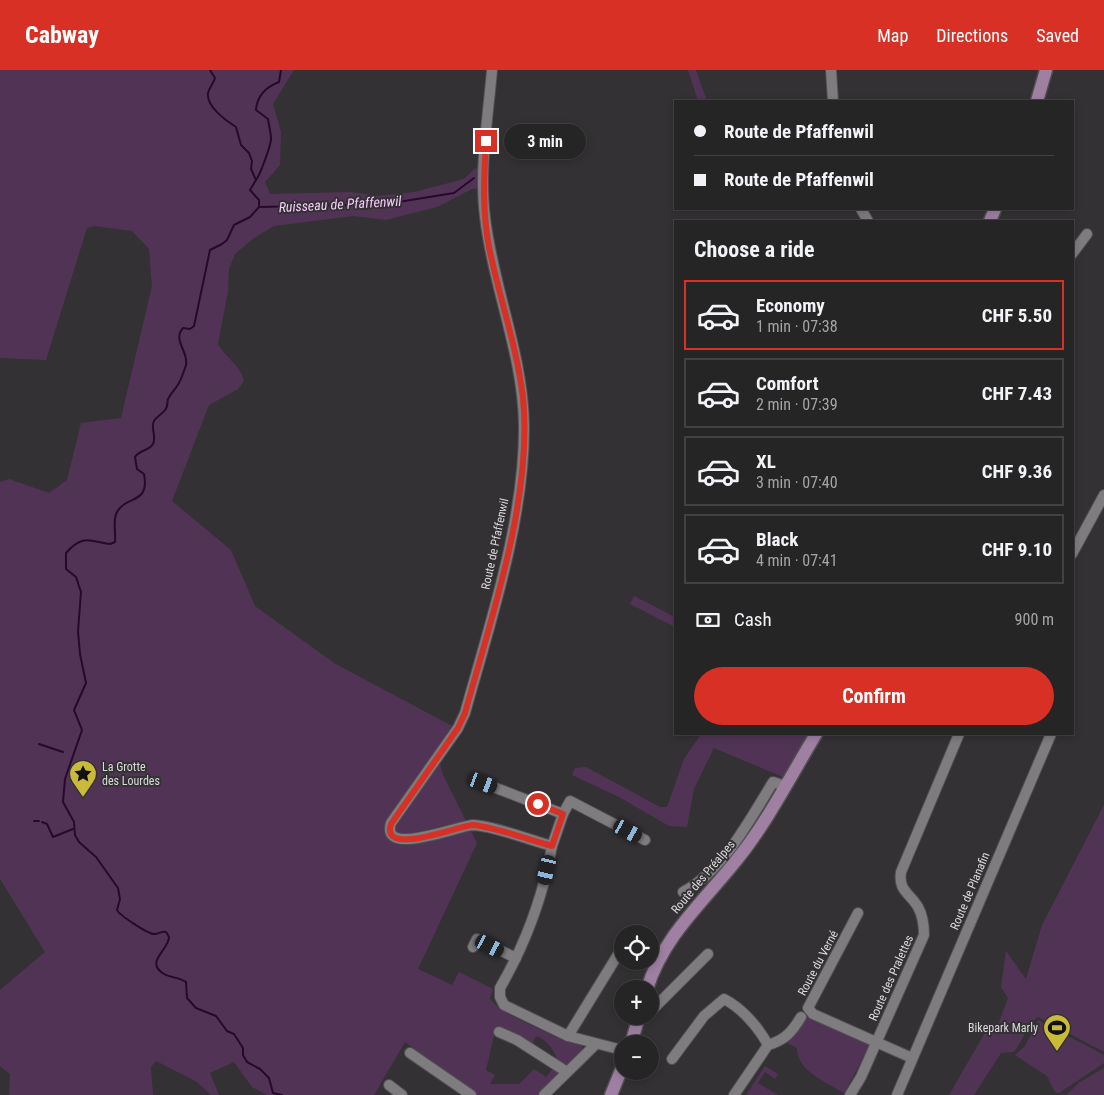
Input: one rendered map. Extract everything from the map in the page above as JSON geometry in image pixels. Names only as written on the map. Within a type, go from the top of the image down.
[{"type":"main road","points":[[1037,100],[1046,70]]},
{"type":"main road","name":"Route des Préalpes","points":[[651,980],[660,957],[675,932],[735,862],[785,786],[815,735]]},
{"type":"main road","points":[[612,1095],[618,1080]]},
{"type":"street","name":"Route de Pfaffenwil","points":[[492,70],[484,198],[489,247],[508,317],[523,398],[524,454],[507,553],[465,713],[458,728],[432,763],[390,827],[393,837],[399,840],[412,840],[472,825],[552,846]]},
{"type":"street","points":[[831,70],[833,100]]},
{"type":"street","points":[[1074,251],[1087,234]]},
{"type":"street","points":[[1074,550],[1104,494]]},
{"type":"street","name":"Route des Pralettes","points":[[850,1095],[877,1041],[924,935],[923,918],[917,904],[903,891],[900,882],[901,872],[959,735]]},
{"type":"street","name":"Route de Planafin","points":[[897,1095],[1052,735]]},
{"type":"street","name":"Route des Préalpes","points":[[683,892],[698,884],[712,871],[749,821],[773,782],[785,786]]},
{"type":"street","points":[[483,783],[563,814]]},
{"type":"street","points":[[614,1048],[568,1036],[504,1005],[500,997],[500,988],[532,924],[544,885],[552,846],[563,814],[570,801],[645,840]]},
{"type":"street","name":"Route du Verné","points":[[858,914],[808,1008],[813,1014],[877,1041]]},
{"type":"street","points":[[477,939],[516,958]]},
{"type":"street","points":[[659,1003],[708,954]]},
{"type":"street","points":[[568,1036],[614,961]]},
{"type":"street","points":[[672,1059],[704,1016],[724,999],[733,1004],[762,1035],[768,1045]]},
{"type":"street","points":[[734,1095],[768,1045],[780,1042],[792,1032],[801,1017]]},
{"type":"street","points":[[499,1032],[517,1040],[567,1072]]},
{"type":"street","points":[[877,1041],[912,1058]]},
{"type":"street","points":[[544,1095],[596,1044]]},
{"type":"street","points":[[410,1053],[458,1091],[471,1095]]},
{"type":"street","points":[[389,1085],[402,1095]]},
{"type":"shaded area","points":[[0,70],[294,70],[273,104],[281,132],[280,165],[265,182],[270,194],[351,192],[377,196],[414,192],[464,179],[483,161],[482,188],[472,189],[437,207],[386,220],[353,216],[274,226],[254,238],[235,254],[229,269],[228,291],[218,344],[240,371],[244,381],[238,389],[209,405],[172,501],[231,550],[255,606],[334,663],[452,726],[437,751],[443,775],[477,843],[418,969],[452,985],[459,972],[493,989],[490,999],[501,1010],[560,1039],[582,1046],[582,1052],[568,1065],[564,1066],[558,1063],[555,1055],[544,1040],[536,1036],[531,1046],[496,1027],[486,1070],[495,1075],[490,1084],[519,1084],[534,1069],[546,1077],[555,1066],[562,1073],[542,1095],[476,1095],[405,1042],[374,1095],[267,1095],[252,1087],[234,1062],[210,1073],[219,1095],[211,1095],[197,1082],[156,1061],[151,1067],[153,1095],[9,1095],[10,1074],[0,1066],[0,990],[45,952],[0,879],[0,482],[9,479],[49,493],[67,480],[81,423],[121,418],[152,286],[149,249],[132,231],[94,226],[87,228],[46,360],[0,358]]},
{"type":"shaded area","points":[[688,70],[696,70],[707,100],[698,100]]},
{"type":"shaded area","points":[[634,596],[674,616],[674,626],[630,604]]},
{"type":"shaded area","points":[[700,735],[808,735],[783,777],[714,748],[694,789],[687,827],[669,826],[619,797],[572,775],[575,768],[586,767],[660,807],[667,807],[684,759]]},
{"type":"shaded area","points":[[1104,805],[1104,1052],[1038,1017],[1032,1023],[1014,1052],[1001,1053],[974,1095],[949,1095],[987,1029],[996,1030],[1008,998],[1001,987],[1006,951],[1026,979],[1042,925]]},
{"type":"shaded area","points":[[805,1015],[867,1040],[869,1047],[844,1093],[821,1080],[807,1069],[798,1056],[797,1048],[786,1042]]},
{"type":"shaded area","name":"Bikepark Marly","points":[[1038,1020],[1104,1055],[1104,1063],[1059,1093],[1055,1092],[1047,1076],[1015,1055],[1025,1046]]},
{"type":"shaded area","points":[[765,1066],[778,1074],[775,1079],[765,1072],[758,1083],[778,1095],[746,1095]]},
{"type":"shaded area","points":[[1104,1068],[1104,1095],[1066,1095],[1080,1082]]},
{"type":"waterway","points":[[210,70],[215,78],[208,93],[208,98],[213,108],[236,127],[241,145],[249,153],[252,161],[251,169],[256,180],[250,190],[259,200],[259,207],[250,217],[234,225],[227,240],[210,250],[194,326],[190,329],[183,328],[179,337],[186,365],[180,381],[168,399],[166,409],[154,421],[153,444],[135,457],[137,469],[144,474],[145,484],[140,495],[125,504],[116,514],[115,542],[110,544],[86,540],[77,543],[66,553],[66,569],[76,577],[81,592],[78,631],[80,654],[86,683],[74,710],[82,730],[65,779],[63,802],[74,822],[75,835],[79,842],[96,857],[118,888],[120,899],[117,910],[128,920],[146,931],[154,934],[166,932],[169,937],[157,960],[156,965],[158,969],[164,974],[186,982],[187,998],[196,1008],[216,1016],[227,1031],[234,1034],[243,1048],[243,1055],[247,1062],[260,1069],[269,1078],[273,1093],[282,1095]]},
{"type":"waterway","points":[[256,180],[265,160],[271,139],[268,119],[256,110],[258,100],[263,93],[279,82],[281,70]]},
{"type":"waterway","name":"Ruisseau de Pfaffenwil","points":[[260,207],[386,204],[454,193],[474,178]]},
{"type":"waterway","points":[[39,744],[63,752]]},
{"type":"waterway","points":[[34,821],[39,821]]},
{"type":"waterway","points":[[42,822],[47,824],[53,837],[73,829]]},
{"type":"place","name":"La Grotte des Lourdes","points":[[83,798]]},
{"type":"place","name":"Bikepark Marly","points":[[1057,1052]]},
{"type":"route","points":[[486,141],[484,198],[489,247],[508,317],[523,398],[524,454],[519,491],[507,553],[488,632],[465,713],[458,728],[391,824],[390,832],[393,837],[399,840],[412,840],[472,825],[552,846],[557,826],[563,814],[538,804]]}]
